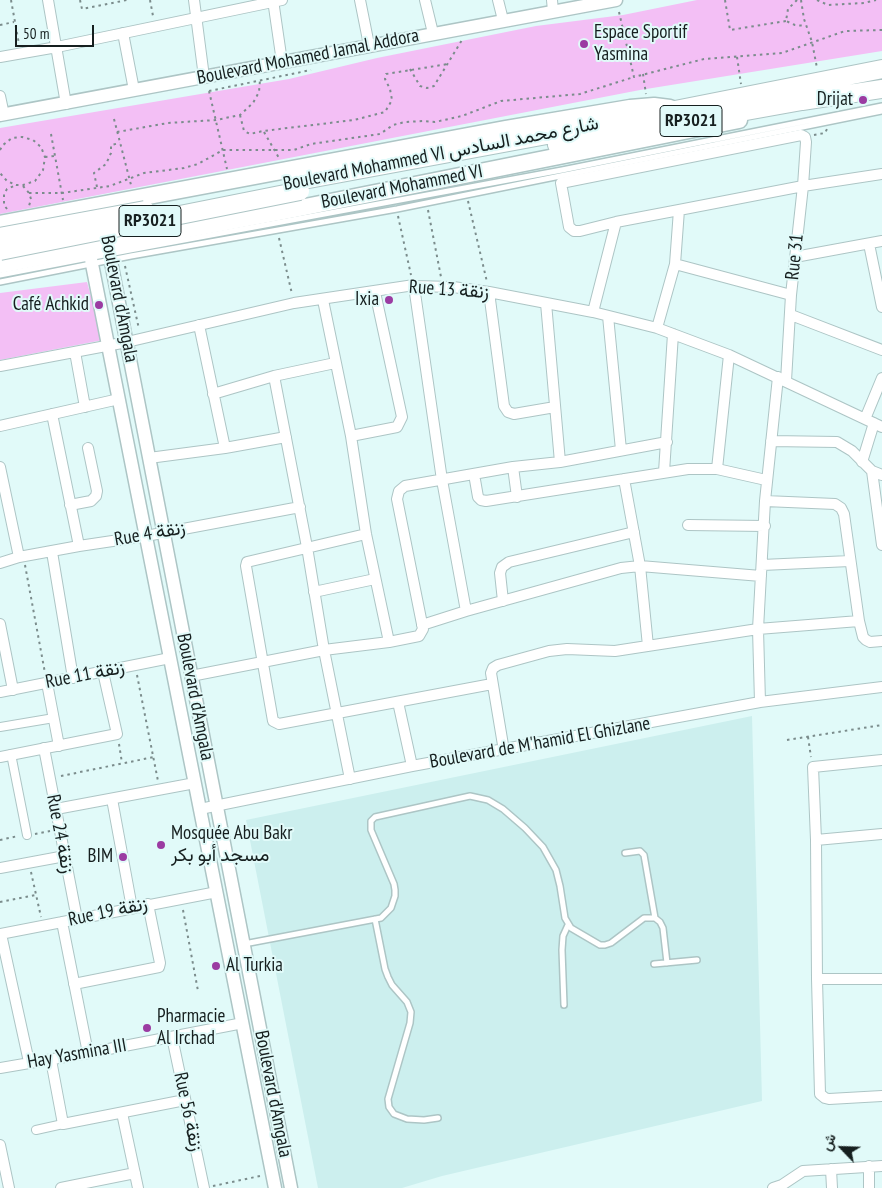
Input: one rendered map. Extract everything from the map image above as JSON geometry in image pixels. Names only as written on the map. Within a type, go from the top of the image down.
[{"type":"highway","name":"Boulevard Mohammed VI شارع محمد السادس","points":[[0,238],[574,130],[882,69]]},
{"type":"highway","name":"Boulevard Mohammed VI شارع محمد السادس","points":[[0,251],[295,181],[882,89]]},
{"type":"main road","name":"Boulevard Mohammed VI","points":[[0,265],[90,257],[726,124],[802,101]]},
{"type":"main road","points":[[0,224],[134,199],[295,181]]},
{"type":"street","points":[[48,0],[66,104]]},
{"type":"street","points":[[194,0],[204,77]]},
{"type":"street","points":[[360,0],[369,45]]},
{"type":"street","points":[[425,0],[433,33]]},
{"type":"street","points":[[498,0],[503,20]]},
{"type":"street","points":[[0,57],[57,47],[197,17],[235,5],[276,1],[282,62]]},
{"type":"street","name":"Boulevard Mohamed Jamal Addora","points":[[2,115],[414,38],[503,20],[552,6],[617,5]]},
{"type":"street","points":[[123,33],[134,90]]},
{"type":"street","points":[[0,96],[2,115]]},
{"type":"street","name":"Rue 31","points":[[616,222],[574,231],[569,227],[561,183],[801,135],[805,137],[803,186],[791,295],[791,315],[766,480],[758,629],[760,702]]},
{"type":"street","points":[[593,312],[616,222],[803,186],[882,174]]},
{"type":"street","name":"Boulevard d'Amgala","points":[[100,205],[291,1188]]},
{"type":"street","name":"Boulevard d'Amgala","points":[[82,209],[275,1188]]},
{"type":"street","points":[[657,328],[675,264],[679,210]]},
{"type":"street","points":[[795,257],[882,241]]},
{"type":"street","points":[[869,244],[882,307]]},
{"type":"street","points":[[675,264],[791,295]]},
{"type":"street","points":[[414,286],[442,480],[466,611]]},
{"type":"street","name":"Rue 13 زنقة","points":[[0,366],[127,342],[294,303],[414,286],[443,286],[489,292],[593,312],[657,328],[729,355],[874,423]]},
{"type":"street","points":[[351,436],[397,427],[402,417],[375,292]]},
{"type":"street","points":[[489,292],[504,406],[508,412],[514,414],[555,407]]},
{"type":"street","points":[[324,300],[351,436],[366,534],[389,642]]},
{"type":"street","points":[[546,303],[560,462]]},
{"type":"street","points":[[791,315],[882,350]]},
{"type":"street","points":[[608,316],[621,450]]},
{"type":"street","points":[[199,326],[225,448]]},
{"type":"street","points":[[664,472],[673,334]]},
{"type":"street","points":[[75,352],[85,407]]},
{"type":"street","points":[[717,469],[729,355]]},
{"type":"street","points":[[213,394],[274,376],[335,362]]},
{"type":"street","points":[[274,376],[300,507],[324,650],[350,779]]},
{"type":"street","points":[[862,462],[874,423],[882,378]]},
{"type":"street","points":[[0,426],[119,399]]},
{"type":"street","points":[[52,414],[79,546]]},
{"type":"street","points":[[149,458],[225,448],[286,437]]},
{"type":"street","points":[[771,441],[837,442],[872,471],[882,475]]},
{"type":"street","points":[[191,676],[324,650],[389,642],[419,636],[423,629],[397,496],[399,491],[405,486],[513,467],[560,462],[667,442]]},
{"type":"street","points":[[70,505],[90,500],[96,496],[88,448]]},
{"type":"street","points":[[0,467],[2,493],[21,557]]},
{"type":"street","points":[[513,467],[517,497]]},
{"type":"street","points":[[474,474],[478,497],[486,501],[688,469],[717,469],[766,480]]},
{"type":"street","points":[[872,471],[882,545]]},
{"type":"street","points":[[624,479],[640,566],[648,646]]},
{"type":"street","points":[[765,501],[835,504],[841,508],[844,514],[859,621],[866,640],[870,642],[882,641]]},
{"type":"street","name":"Rue 4 زنقة","points":[[0,563],[79,546],[146,536],[300,507]]},
{"type":"street","points":[[688,525],[765,526]]},
{"type":"street","points":[[503,601],[500,573],[502,567],[509,562],[634,532]]},
{"type":"street","points":[[366,534],[247,562],[246,566],[262,662],[272,716],[276,724],[492,684]]},
{"type":"street","points":[[52,552],[73,678]]},
{"type":"street","points":[[762,565],[850,561]]},
{"type":"street","points":[[422,625],[622,568],[640,566],[761,576]]},
{"type":"street","points":[[314,592],[375,579]]},
{"type":"street","points":[[504,750],[491,673],[493,668],[498,665],[549,651],[574,649],[615,650],[758,629],[859,621]]},
{"type":"street","points":[[0,627],[13,690]]},
{"type":"street","name":"Rue 11 زنقة","points":[[0,692],[170,658]]},
{"type":"street","points":[[0,756],[116,734],[104,672]]},
{"type":"street","points":[[47,683],[59,746]]},
{"type":"street","name":"Boulevard de M'hamid El Ghizlane","points":[[200,809],[412,766],[760,702],[882,687]]},
{"type":"street","points":[[398,702],[412,766]]},
{"type":"street","points":[[0,727],[54,718]]},
{"type":"street","name":"Rue 24 زنقة","points":[[44,748],[77,919]]},
{"type":"street","points":[[11,754],[27,835]]},
{"type":"street","points":[[882,760],[813,767],[820,1094],[829,1099],[882,1096]]},
{"type":"street","points":[[56,809],[195,783]]},
{"type":"street","points":[[112,799],[132,908]]},
{"type":"street","points":[[816,840],[882,834]]},
{"type":"street","points":[[0,868],[65,856]]},
{"type":"street","name":"Rue 19 زنقة","points":[[0,934],[217,892]]},
{"type":"street","points":[[74,984],[159,967],[160,963],[148,904]]},
{"type":"street","points":[[62,922],[88,1054]]},
{"type":"street","points":[[0,934],[29,1062]]},
{"type":"street","points":[[227,948],[244,944]]},
{"type":"street","points":[[817,979],[882,979]]},
{"type":"street","name":"Hay Yasmina III","points":[[0,1068],[88,1054],[243,1023]]},
{"type":"street","name":"Rue 56 زنقة","points":[[172,1037],[204,1188]]},
{"type":"street","points":[[51,1060],[63,1124]]},
{"type":"street","points":[[36,1130],[186,1100]]},
{"type":"street","points":[[122,1113],[138,1188]]},
{"type":"street","points":[[0,1145],[9,1188]]},
{"type":"street","points":[[869,1166],[869,1188]]},
{"type":"street","points":[[774,1188],[803,1171],[882,1166]]},
{"type":"street","points":[[831,1170],[831,1187]]},
{"type":"street","points":[[61,1188],[135,1173]]},
{"type":"lane","points":[[109,253],[562,170],[882,106]]},
{"type":"lane","points":[[109,253],[277,231],[397,209],[882,111]]},
{"type":"lane","points":[[0,275],[90,257]]},
{"type":"lane","points":[[0,282],[90,257]]},
{"type":"lane","points":[[244,944],[381,918],[388,912],[395,896],[394,884],[370,827],[371,821],[375,817],[470,796],[488,800],[503,809],[543,847],[556,870],[564,918],[568,925],[605,945],[611,943],[644,918],[655,918],[663,928],[667,963]]},
{"type":"lane","points":[[625,853],[640,851],[644,855],[655,918]]},
{"type":"lane","points":[[375,919],[388,977],[407,1002],[411,1012],[410,1023],[388,1099],[389,1107],[394,1114],[407,1119],[424,1120],[438,1118]]},
{"type":"lane","points":[[564,1006],[562,950],[563,936],[568,925]]},
{"type":"lane","points":[[654,964],[697,960]]},
{"type":"path","points":[[11,0],[20,54]]},
{"type":"path","points":[[80,0],[82,10],[127,0]]},
{"type":"path","points":[[150,0],[155,26]]},
{"type":"path","points":[[725,0],[730,30],[786,21],[795,25],[806,26]]},
{"type":"path","points":[[786,21],[788,9],[797,0]]},
{"type":"path","points":[[801,0],[820,81]]},
{"type":"path","points":[[817,0],[828,5],[864,4],[876,0]]},
{"type":"path","points":[[617,5],[634,77]]},
{"type":"path","points":[[0,26],[14,22]]},
{"type":"path","points":[[29,193],[62,193],[110,186],[144,173],[184,168],[198,164],[223,150],[294,150],[312,144],[380,134],[393,125],[405,122],[436,122],[451,119],[473,113],[501,101],[580,94],[634,77],[704,59],[774,54],[845,31],[882,30]]},
{"type":"path","points":[[410,69],[420,86],[426,88],[434,86],[463,38]]},
{"type":"path","points":[[738,57],[741,84]]},
{"type":"path","points":[[240,116],[246,134],[354,120],[385,112],[392,100],[386,74],[448,64]]},
{"type":"path","points":[[204,77],[224,154]]},
{"type":"path","points":[[117,132],[168,123],[216,120],[240,116],[253,102],[259,92],[260,80]]},
{"type":"path","points":[[114,119],[134,199]]},
{"type":"path","points":[[263,131],[295,181]]},
{"type":"path","points":[[51,134],[65,212]]},
{"type":"path","points":[[0,150],[12,138],[22,137],[33,140],[41,147],[45,157],[43,170],[35,180],[23,185],[16,185],[7,181],[0,173]]},
{"type":"path","points":[[97,187],[94,173],[106,164],[111,153],[111,146],[120,143]]},
{"type":"path","points":[[45,157],[55,156]]},
{"type":"path","points":[[8,210],[1,199],[7,189],[16,185]]},
{"type":"path","points":[[23,185],[31,199],[25,210]]},
{"type":"path","points":[[467,194],[489,292]]},
{"type":"path","points":[[426,203],[443,286]]},
{"type":"path","points":[[397,209],[414,286]]},
{"type":"path","points":[[277,231],[294,303]]},
{"type":"path","points":[[21,557],[47,683]]},
{"type":"path","points":[[135,665],[160,790]]},
{"type":"path","points":[[787,740],[882,725]]},
{"type":"path","points":[[116,734],[122,763]]},
{"type":"path","points":[[807,737],[813,767]]},
{"type":"path","points":[[50,778],[154,757]]},
{"type":"path","points":[[29,862],[43,926]]},
{"type":"path","points":[[0,902],[36,895]]},
{"type":"path","points":[[180,898],[198,991]]},
{"type":"path","points":[[204,1188],[257,1176]]},
{"type":"shaded area","points":[[697,0],[882,0],[882,51],[640,90],[0,214],[0,128],[289,79],[377,58],[536,26],[623,15]]},
{"type":"shaded area","points":[[87,282],[103,340],[0,360],[0,293]]},
{"type":"shaded area","points":[[752,716],[762,1101],[442,1176],[402,1188],[318,1188],[246,820]]},
{"type":"place","name":"Espace Sportif Yasmina","points":[[584,44]]},
{"type":"place","name":"Drijat","points":[[863,100]]},
{"type":"place","name":"Ixia","points":[[389,300]]},
{"type":"place","name":"Café Achkid","points":[[99,305]]},
{"type":"place","name":"Mosquée Abu Bakr مسجد أبو بكر","points":[[161,845]]},
{"type":"place","name":"BIM","points":[[123,857]]},
{"type":"place","name":"Al Turkia","points":[[216,966]]},
{"type":"place","name":"Pharmacie Al Irchad","points":[[147,1028]]}]
